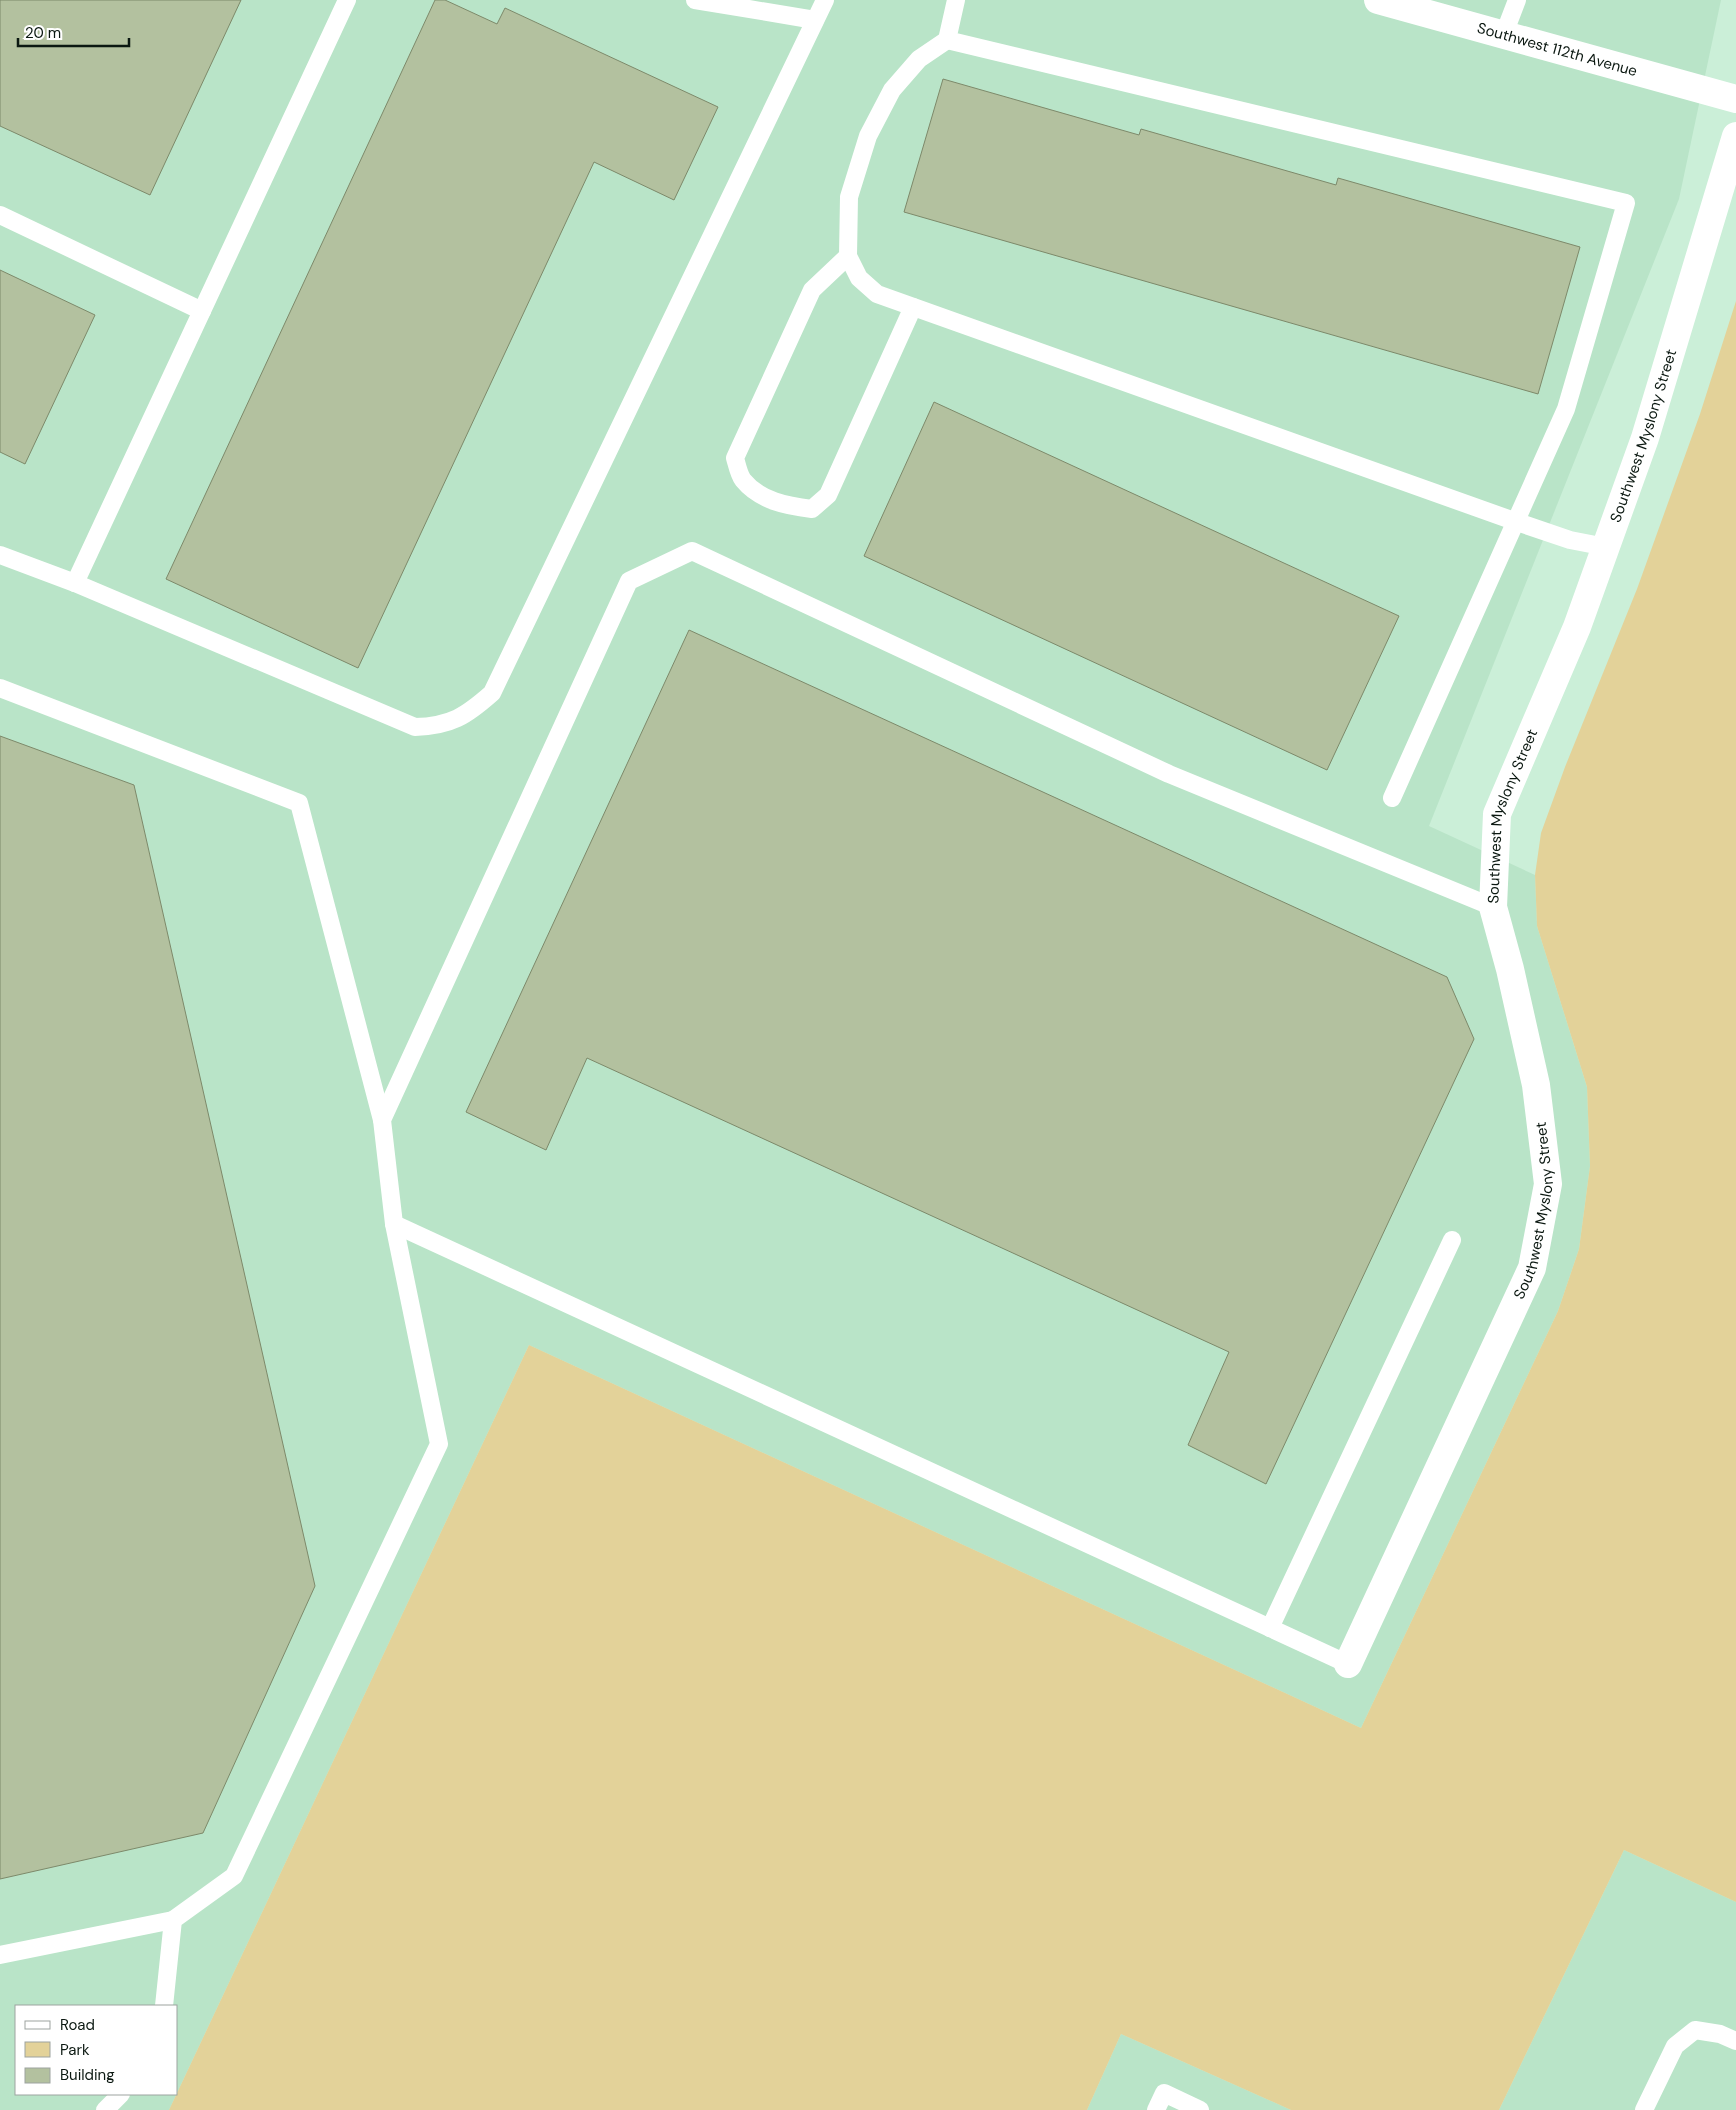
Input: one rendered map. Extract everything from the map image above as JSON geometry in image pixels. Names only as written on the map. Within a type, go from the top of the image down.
[{"type":"street","name":"Southwest 112th Avenue","points":[[1378,0],[1736,99]]},
{"type":"street","name":"Southwest Myslony Street","points":[[1348,1664],[1532,1268],[1548,1184],[1536,1085],[1510,969],[1493,908],[1497,814],[1577,627],[1645,438],[1736,136]]},
{"type":"lane","points":[[75,582],[347,0]]},
{"type":"lane","points":[[695,0],[815,20]]},
{"type":"lane","points":[[0,555],[75,582],[415,727],[437,727],[469,713],[492,693],[825,0]]},
{"type":"lane","points":[[956,0],[947,40],[919,59],[892,90],[868,136],[849,197],[848,256],[859,278],[877,294],[1517,522],[1570,540],[1606,547]]},
{"type":"lane","points":[[1504,34],[1517,0]]},
{"type":"lane","points":[[947,40],[1626,203],[1566,409],[1392,798]]},
{"type":"lane","points":[[0,215],[202,311]]},
{"type":"lane","points":[[848,256],[812,290],[735,458],[742,479],[757,493],[786,506],[812,509],[828,495],[913,307]]},
{"type":"lane","points":[[382,1120],[629,581],[692,551],[1169,774],[1493,908]]},
{"type":"lane","points":[[0,688],[299,803],[382,1120],[394,1224],[439,1444],[234,1876],[173,1920],[0,1955]]},
{"type":"lane","points":[[394,1224],[1348,1664]]},
{"type":"lane","points":[[1270,1628],[1452,1240]]},
{"type":"lane","points":[[164,2005],[173,1920]]},
{"type":"lane","points":[[1644,2110],[1675,2046],[1695,2030],[1720,2034],[1736,2041]]},
{"type":"lane","points":[[1156,2110],[1164,2093],[1200,2110]]},
{"type":"lane","points":[[105,2110],[120,2095]]},
{"type":"shaded area","points":[[0,0],[1721,0],[1679,199],[1429,826],[1535,875],[1537,926],[1587,1087],[1590,1166],[1579,1249],[1558,1311],[1361,1728],[529,1345],[178,2091],[178,2005],[15,2005],[15,2095],[176,2095],[169,2110],[0,2110]]},
{"type":"shaded area","points":[[1624,1850],[1736,1902],[1736,2110],[1499,2110]]},
{"type":"shaded area","points":[[1121,2034],[1291,2110],[1087,2110]]},
{"type":"green space","points":[[1736,301],[1736,1902],[1624,1850],[1499,2110],[1291,2110],[1121,2034],[1087,2110],[169,2110],[176,2095],[178,2095],[178,2091],[529,1345],[1361,1728],[1558,1311],[1579,1249],[1590,1166],[1587,1087],[1537,926],[1535,875],[1541,833],[1565,767],[1637,589],[1700,414]]},
{"type":"building","points":[[0,0],[241,0],[150,195],[0,126]]},
{"type":"building","points":[[435,0],[445,0],[497,24],[505,8],[718,107],[674,200],[594,162],[358,668],[166,579]]},
{"type":"building","points":[[943,79],[1139,135],[1141,129],[1336,185],[1338,178],[1580,247],[1538,394],[904,212]]},
{"type":"building","points":[[0,270],[95,315],[25,464],[0,452]]},
{"type":"building","points":[[934,402],[1399,616],[1327,770],[864,556]]},
{"type":"building","points":[[689,630],[1447,977],[1474,1039],[1266,1484],[1188,1445],[1229,1352],[587,1058],[546,1150],[466,1112]]},
{"type":"building","points":[[0,736],[134,785],[315,1586],[203,1833],[0,1879]]}]
